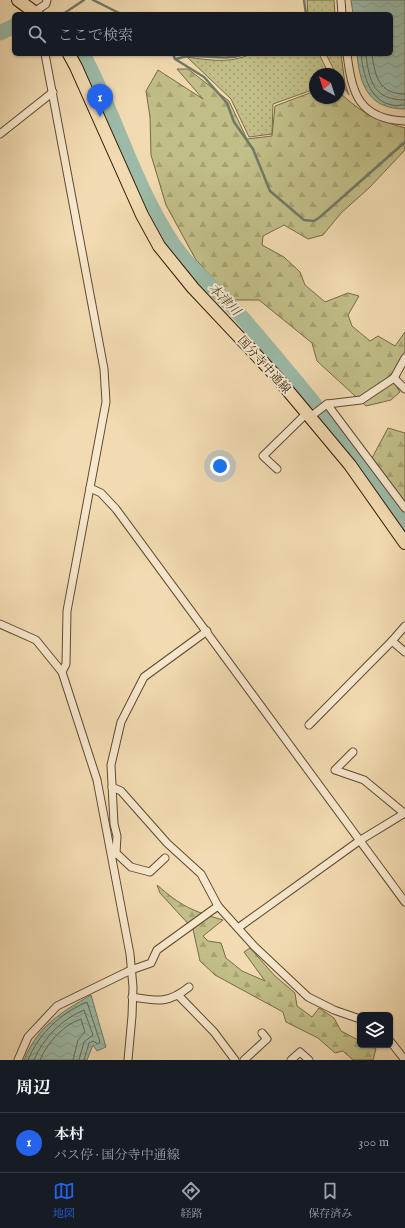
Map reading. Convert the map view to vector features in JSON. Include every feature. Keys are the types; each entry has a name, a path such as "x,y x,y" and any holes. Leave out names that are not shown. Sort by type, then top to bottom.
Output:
{"main road":[{"path":"18,0 34,12"},
{"name":"国分寺中通線","path":"70,56 142,215 159,246 193,288 311,415 350,465 405,542"}],"street":[{"path":"36,12 46,4 47,0"},
{"path":"341,0 342,12"},
{"path":"46,56 104,369 106,402 66,611 66,664 62,672"},
{"path":"347,56 352,85 359,102 383,118 405,121"},
{"path":"0,134 53,92"},
{"path":"277,469 263,456 311,415 326,405 361,400 394,378 405,358"},
{"path":"394,378 405,389"},
{"path":"326,405 405,508"},
{"path":"90,488 101,493 116,509 405,902"},
{"path":"0,624 36,640 62,672 98,780 114,855 131,970 132,997 128,1060"},
{"path":"309,725 392,642 405,626"},
{"path":"114,855 117,836 111,765 121,722 139,683 144,677 207,631"},
{"path":"392,642 405,652"},
{"path":"238,928 359,841 405,813 364,780 335,770 353,752"},
{"path":"112,787 121,791 167,843 201,874 218,906 259,952 308,997 334,1010 357,1018"},
{"path":"114,855 131,867 150,872 165,858"},
{"path":"18,1060 28,1037 57,1006 131,970 151,963 157,950 218,906"},
{"path":"132,997 162,1002 179,996 189,987"},
{"path":"179,996 214,1032 235,1060"},
{"path":"244,1060 267,1039 262,1033"},
{"path":"393,1045 405,1060"},
{"path":"291,1060 300,1052 309,1060"}],"green space":[{"path":"307,0 334,0 335,12 308,12"},
{"path":"246,56 320,56 326,68 309,68 309,91 273,104 272,134 249,137 231,99 187,57 212,60 235,59"},
{"path":"327,56 341,56 343,68 333,68"},
{"path":"177,69 188,69 229,101 247,139 272,136 275,106 309,93 309,104 345,104 345,97 369,115 405,128 405,150 369,188 341,213 323,235 308,239 284,225 263,236 262,245 284,257 300,272 305,285 325,302 348,293 359,296 348,315 352,326 370,341 378,336 395,346 405,332 405,351 391,377 400,392 391,400 366,406 317,361 312,343 259,300 233,300 196,260 166,205 151,155 150,117 146,91 158,70 203,99"},
{"path":"388,428 405,433 405,503 372,458"},
{"path":"157,885 187,907 223,920 203,936 208,941 221,943 226,958 242,971 265,981 244,952 250,948 275,976 295,993 297,1006 312,1017 319,1008 334,1018 341,1031 357,1039 357,1048 376,1049 373,1060 353,1060 343,1051 335,1053 318,1038 286,1022 283,1012 215,975 200,961 193,929 160,893"}],"water":[{"path":"351,0 405,0 405,109 383,105 375,100 369,94 364,85 358,66 357,56 393,56 393,12 353,12"},
{"path":"91,995 106,1047 97,1051 93,1045 87,1060 24,1060 36,1038 43,1029 69,1008"}],"waterway":[{"path":"66,12 84,0"},
{"path":"93,0 117,12"},
{"path":"304,0 306,12"},
{"name":"本津川","path":"0,33 12,27"},
{"name":"本津川","path":"84,56 106,102 136,175 160,222 174,245 197,273 232,306 283,366 346,443 405,523"},
{"path":"174,56 175,59 204,77 227,103 234,122 253,149 270,191 304,220 314,221 320,217 405,142"},
{"path":"176,59 193,56"},
{"path":"193,56 236,56"}],"place":[{"name":"本村","path":"100,117"}]}
